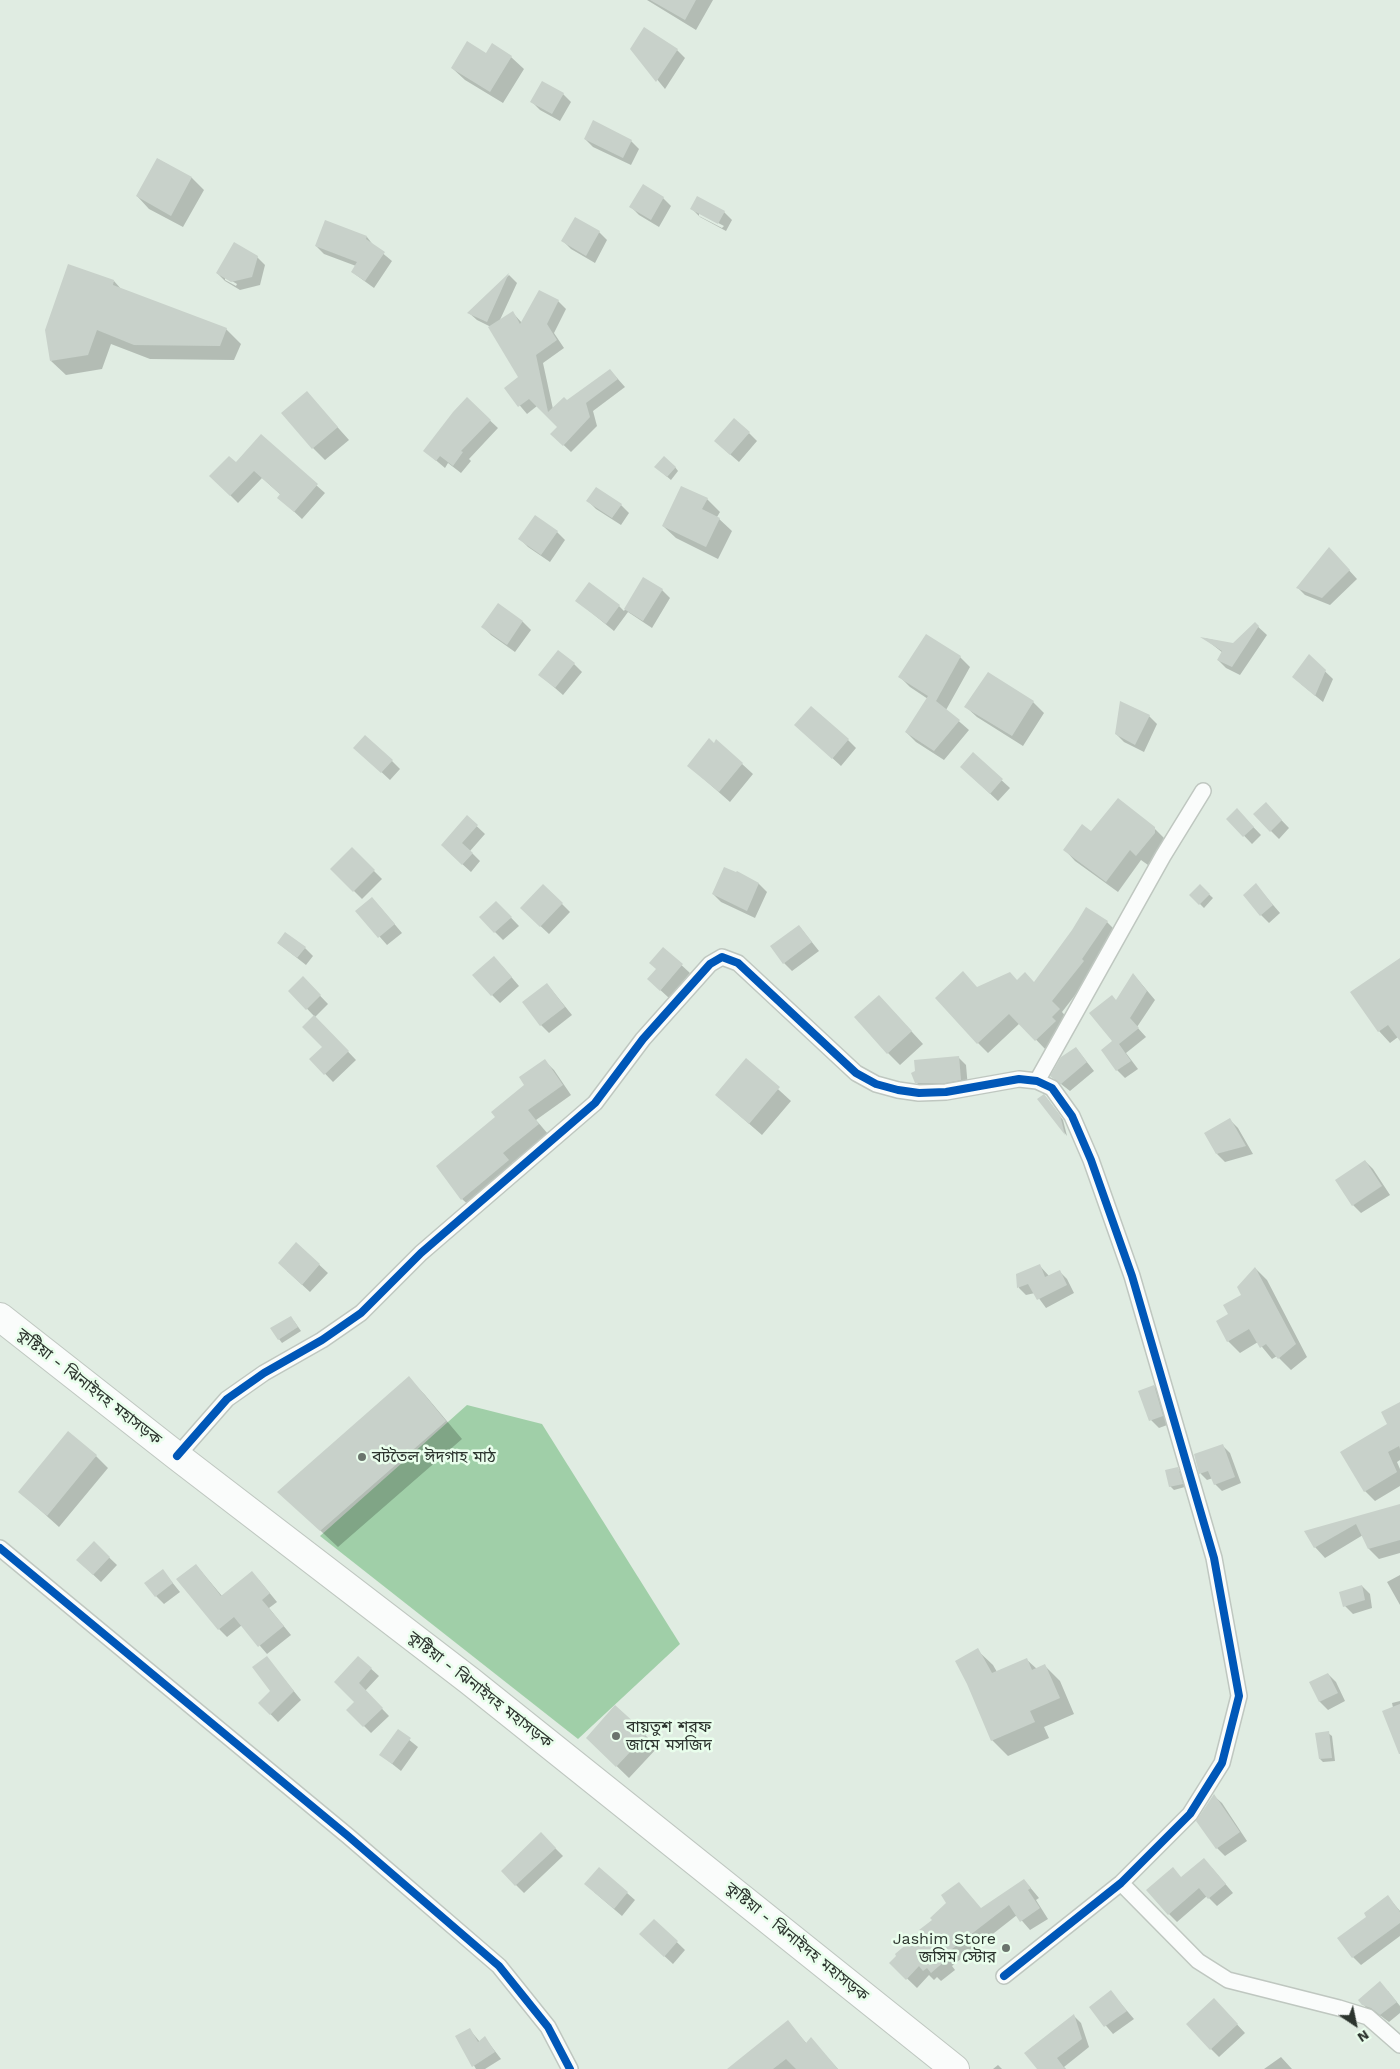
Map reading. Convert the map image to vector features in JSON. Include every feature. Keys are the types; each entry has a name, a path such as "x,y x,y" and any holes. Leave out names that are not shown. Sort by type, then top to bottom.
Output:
{"highway":[{"name":"কুষ্টিয়া - ঝিনাইদহ মহাসড়ক","path":"0,1317 177,1456 470,1681 955,2069"}],"street":[{"path":"1037,1081 1163,856 1203,791"},
{"path":"177,1456 227,1399 264,1373 322,1340 361,1313 421,1253 595,1103 643,1039 710,964 722,957 738,963 856,1073 876,1084 919,1093 946,1092 1019,1079 1037,1081 1052,1088 1072,1116 1091,1160 1132,1276 1214,1558 1239,1696 1222,1764 1190,1814 1121,1883 1004,1976"},
{"path":"0,1548 348,1836 499,1966 548,2027 570,2069"},
{"path":"1121,1883 1198,1961 1228,1980 1339,2008 1368,2018 1400,2045"}],"shaded area":[{"path":"467,1405 542,1424 680,1644 578,1739 320,1536"}],"building":[{"path":"650,0 696,0 685,20"},
{"path":"644,27 678,49 656,82 630,49"},
{"path":"467,41 486,53 492,43 512,56 490,92 451,68"},
{"path":"542,81 564,93 552,114 530,102"},
{"path":"593,120 632,140 623,158 584,139"},
{"path":"157,158 192,177 171,216 136,196"},
{"path":"643,184 664,197 651,220 629,207"},
{"path":"697,196 725,211 718,224 690,209"},
{"path":"575,217 600,231 586,256 561,241"},
{"path":"325,220 367,236 366,239 385,252 365,281 351,272 357,262 315,246"},
{"path":"234,242 258,256 252,277 231,282 216,273"},
{"path":"68,264 114,280 113,285 227,328 220,346 134,345 97,330 88,355 50,361 45,330"},
{"path":"509,273 487,322 467,313"},
{"path":"539,290 559,300 547,324 557,340 536,355 548,412 564,397 567,400 610,369 618,379 586,403 590,417 563,446 550,434 557,427 529,399 518,407 504,388 518,377 488,327 513,311 520,324"},
{"path":"307,391 338,427 312,449 281,413"},
{"path":"467,397 491,420 461,451 463,452 453,466 440,456 436,461 423,451"},
{"path":"734,418 750,432 730,455 714,441"},
{"path":"261,434 318,484 294,512 277,498 280,494 254,471 230,496 209,476 229,456 236,462"},
{"path":"664,456 676,467 667,477 654,467"},
{"path":"681,486 708,498 702,509 720,518 706,547 662,526"},
{"path":"596,487 622,504 612,518 586,501"},
{"path":"535,515 558,531 541,555 518,539"},
{"path":"1329,547 1350,570 1322,598 1296,588"},
{"path":"643,577 663,589 643,621 624,609"},
{"path":"589,582 620,605 606,624 575,601"},
{"path":"498,603 523,621 507,645 481,627"},
{"path":"1255,622 1259,626 1232,667 1217,660 1222,651 1200,637 1233,643"},
{"path":"926,634 961,656 936,701 960,720 934,751 905,732 928,696 898,677"},
{"path":"558,650 575,663 555,688 538,675"},
{"path":"1309,654 1326,670 1315,696 1292,677"},
{"path":"988,672 1034,701 1012,736 964,707"},
{"path":"1120,701 1150,715 1135,745 1115,734"},
{"path":"811,706 849,739 832,759 794,725"},
{"path":"365,735 393,760 381,773 353,748"},
{"path":"709,738 714,743 716,739 743,763 719,792 687,766"},
{"path":"973,752 1003,779 990,794 960,767"},
{"path":"1118,798 1155,827 1155,833 1136,856 1130,850 1106,882 1063,850 1082,824 1091,831"},
{"path":"1266,802 1282,820 1270,832 1253,814"},
{"path":"1237,808 1254,827 1243,837 1226,819"},
{"path":"467,815 478,825 462,843 473,853 462,865 441,845"},
{"path":"352,847 375,870 353,892 330,869"},
{"path":"724,867 737,871 759,883 747,911 712,894"},
{"path":"1256,883 1273,905 1260,916 1243,895"},
{"path":"543,884 563,903 540,927 520,908"},
{"path":"1200,884 1210,894 1199,905 1189,895"},
{"path":"372,897 395,924 378,938 355,911"},
{"path":"496,901 512,917 494,933 479,917"},
{"path":"1086,907 1108,921 1082,959 1084,961 1052,1001 1060,1009 1052,1017 1056,1021 1035,1041 1009,1014 977,1044 935,998 963,971 977,987 1010,972 1017,980 1025,972 1034,982 1072,930"},
{"path":"799,925 812,942 783,964 770,946"},
{"path":"285,932 306,947 297,958 277,943"},
{"path":"663,947 683,964 660,991 647,979 656,969 649,963"},
{"path":"494,956 512,977 491,996 472,975"},
{"path":"1400,958 1400,1041 1388,1025 1378,1032 1350,992"},
{"path":"1133,973 1147,991 1130,1018 1139,1028 1119,1044 1131,1061 1116,1071 1101,1050 1112,1041 1089,1013 1112,995 1116,1000"},
{"path":"303,976 321,995 306,1010 288,991"},
{"path":"547,983 565,1007 540,1026 522,1002"},
{"path":"879,995 912,1031 887,1054 854,1017"},
{"path":"314,1015 349,1051 324,1075 309,1059 322,1047 302,1027"},
{"path":"1076,1047 1087,1062 1061,1084 1050,1076 1061,1057"},
{"path":"959,1056 961,1080 945,1083 915,1083 911,1073 915,1071 914,1060"},
{"path":"746,1058 780,1087 749,1124 715,1095"},
{"path":"545,1059 563,1085 528,1110 539,1124 503,1153 509,1160 461,1200 436,1166 495,1117 491,1112 524,1085 519,1077"},
{"path":"1044,1094 1060,1115 1065,1135 1037,1099"},
{"path":"1230,1118 1246,1146 1216,1154 1204,1133"},
{"path":"1365,1160 1382,1186 1352,1206 1335,1180"},
{"path":"296,1242 320,1264 302,1285 278,1263"},
{"path":"1040,1264 1045,1277 1060,1270 1067,1285 1037,1300 1028,1284 1017,1288 1016,1274"},
{"path":"1255,1267 1296,1344 1278,1359 1266,1344 1260,1348 1249,1329 1227,1342 1216,1321 1228,1314 1223,1305 1241,1295 1237,1287"},
{"path":"291,1316 298,1327 278,1340 270,1328"},
{"name":"বটতৈল ঈদগাহ মাঠ","path":"409,1376 446,1421 320,1531 277,1492"},
{"path":"1154,1385 1163,1416 1149,1421 1138,1391"},
{"path":"1400,1402 1400,1449 1399,1446 1388,1452 1397,1472 1364,1492 1340,1452 1387,1424 1381,1412"},
{"path":"68,1431 97,1455 47,1516 18,1492"},
{"path":"1223,1444 1235,1477 1214,1485 1208,1471 1199,1474 1194,1454"},
{"path":"1178,1467 1183,1484 1169,1487 1165,1470"},
{"path":"1400,1504 1400,1540 1368,1549 1356,1524 1314,1548 1304,1531"},
{"path":"94,1541 110,1557 93,1575 76,1560"},
{"path":"196,1564 221,1596 252,1571 270,1593 262,1600 284,1626 258,1647 234,1617 218,1630 176,1579"},
{"path":"163,1569 173,1583 155,1597 144,1583"},
{"path":"1362,1585 1365,1600 1343,1607 1339,1592"},
{"path":"978,1648 992,1673 1027,1658 1032,1670 1045,1664 1060,1698 1030,1711 1035,1722 991,1741 967,1684 955,1661"},
{"path":"267,1656 294,1691 270,1715 258,1703 270,1691 252,1667"},
{"path":"358,1656 372,1668 359,1683 383,1708 363,1727 346,1710 354,1702 334,1682"},
{"path":"1328,1673 1338,1693 1319,1702 1309,1682"},
{"path":"1400,1704 1400,1754 1399,1754 1382,1711"},
{"name":"বায়তুশ শরফ জামে মসজিদ","path":"615,1705 647,1734 616,1767 586,1738"},
{"path":"398,1729 411,1738 392,1764 379,1755"},
{"path":"1329,1731 1332,1758 1319,1759 1315,1733"},
{"path":"1214,1794 1240,1832 1216,1849 1196,1821"},
{"path":"541,1832 556,1848 515,1886 501,1871"},
{"path":"1204,1858 1226,1884 1208,1899 1199,1888 1168,1915 1146,1890 1173,1867 1181,1877"},
{"path":"599,1867 628,1892 614,1909 584,1884"},
{"path":"1024,1879 1031,1888 1028,1890 1040,1908 1020,1922 1009,1905 943,1956 946,1960 931,1973 927,1968 923,1971 919,1966 906,1980 889,1963 896,1956 895,1954 922,1931 919,1930 932,1920 930,1918 946,1903 941,1895 959,1882 981,1908"},
{"path":"1388,1895 1400,1912 1400,1923 1352,1958 1337,1938 1366,1917 1364,1913"},
{"path":"654,1919 678,1941 664,1957 639,1934"},
{"path":"1380,1981 1397,2002 1380,2015 1371,2008 1362,2005 1358,2000"},
{"path":"1111,1990 1127,2011 1104,2027 1089,2007"},
{"path":"1214,1998 1238,2024 1210,2050 1186,2024"},
{"path":"1074,2014 1082,2039 1057,2058 1065,2069 1037,2069 1024,2053"},
{"path":"788,2020 806,2043 811,2037 838,2069 796,2069 786,2059 773,2069 727,2069"},
{"path":"470,2028 478,2042 485,2036 495,2052 472,2067 455,2036"}],"cycle path":[{"path":"177,1456 227,1399 264,1373 322,1340 361,1313 421,1253 595,1103 643,1039 710,964 722,957 738,963 856,1073 876,1084 919,1093 946,1092 1019,1079 1037,1081 1052,1088 1072,1116 1091,1160 1132,1276 1214,1558 1239,1696 1222,1763 1190,1814 1121,1883 1004,1976"},
{"path":"0,1548 348,1836 499,1966 548,2027 570,2069"}],"place":[{"name":"বটতৈল ঈদগাহ মাঠ","path":"362,1457"},
{"name":"বায়তুশ শরফ জামে মসজিদ","path":"616,1736"},
{"name":"Jashim Store জসিম স্টোর","path":"1006,1948"}]}
